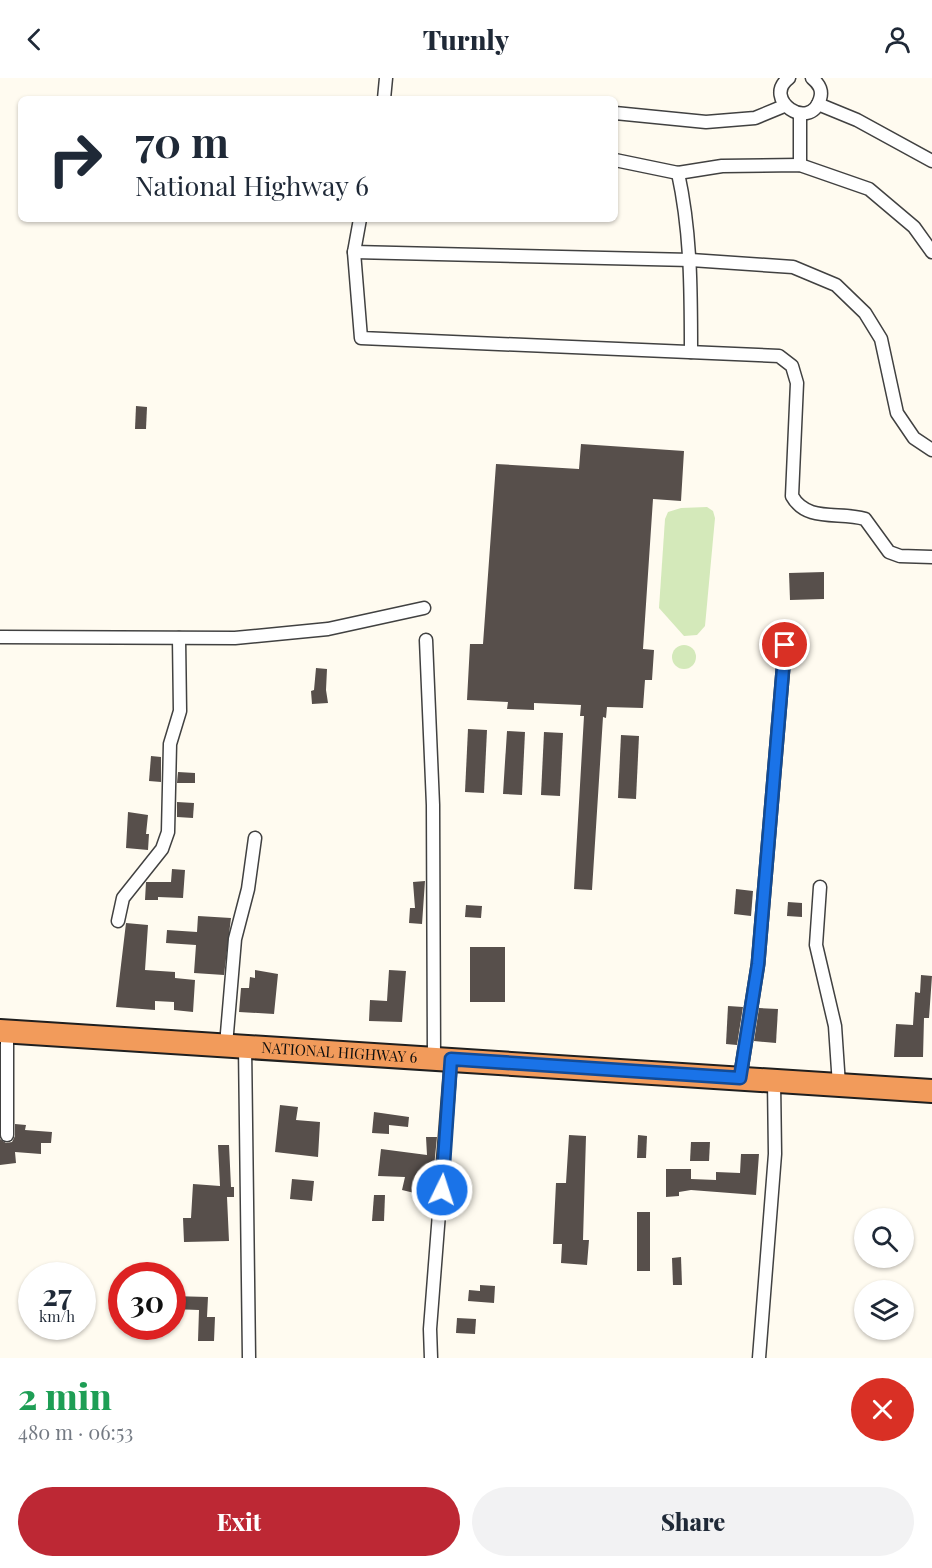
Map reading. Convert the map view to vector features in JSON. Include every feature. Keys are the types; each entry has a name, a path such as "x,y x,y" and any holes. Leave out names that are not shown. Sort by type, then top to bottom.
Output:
{"highway":[{"name":"NATIONAL HIGHWAY 6","path":"4,1031 932,1091"}],"street":[{"path":"384,96 386,78"},
{"path":"789,78 784,82 780,94 784,106 791,112 800,114 811,111 818,104 821,94 819,80"},
{"path":"818,104 856,120 932,161"},
{"path":"618,113 706,122 755,118 784,106"},
{"path":"800,114 800,165"},
{"path":"618,161 678,173 722,166 800,165 869,189 914,227 932,252"},
{"path":"678,173 685,204 691,260 691,352"},
{"path":"359,222 354,252 361,338 779,356 792,366 797,383 792,496 798,507 807,513 865,519 889,552 900,556 932,557"},
{"path":"354,252 691,260 793,267 836,285 865,313 881,339 897,413 914,438 932,450"},
{"path":"0,637 235,638 328,629 424,608"},
{"path":"118,921 123,898 162,849 168,832 170,744 180,711 179,638"},
{"path":"426,640 443,1059 430,1358"},
{"path":"740,1078 758,964 785,645"},
{"path":"249,1358 235,1045 235,939 248,889 255,838"},
{"path":"820,887 816,945 835,1026 839,1085"},
{"path":"4,1031 7,1135"},
{"path":"759,1358 775,1154 774,1081"}],"green space":[{"path":"707,507 713,511 715,518 705,626 697,635 684,636 659,608 665,519 668,512 681,508"},
{"path":"684,645 692,649 696,657 692,665 684,669 676,665 672,657 676,649"}],"building":[{"path":"136,406 147,407 146,429 135,429"},
{"path":"581,444 684,451 681,501 653,499 643,649 654,650 652,680 645,680 643,708 607,707 606,718 603,717 592,890 574,889 584,716 580,716 581,705 534,703 534,710 507,709 508,702 467,700 470,644 483,644 496,464 579,469"},
{"path":"824,572 824,599 790,600 789,573"},
{"path":"316,668 327,669 328,703 312,704 311,691 314,690"},
{"path":"468,729 487,730 484,793 465,792"},
{"path":"507,731 525,732 522,795 503,794"},
{"path":"544,732 563,733 560,796 541,795"},
{"path":"621,735 639,736 636,799 618,798"},
{"path":"151,756 161,757 161,782 149,781"},
{"path":"178,772 195,773 195,783 177,783"},
{"path":"177,802 194,803 193,818 177,817"},
{"path":"128,812 148,815 146,834 149,834 148,850 126,848"},
{"path":"172,869 185,870 183,898 158,897 158,900 145,900 146,882 171,882"},
{"path":"425,881 422,924 409,923 410,908 415,908 413,882"},
{"path":"736,889 753,891 751,916 734,914"},
{"path":"788,902 802,903 802,917 787,916"},
{"path":"466,905 482,906 481,918 465,917"},
{"path":"198,916 231,918 224,975 194,973 196,945 166,943 167,930 197,932"},
{"path":"126,923 148,925 145,970 175,972 175,978 195,980 193,1012 174,1010 174,1002 155,1001 155,1010 116,1007"},
{"path":"470,947 505,947 505,1002 470,1002"},
{"path":"255,970 278,974 274,1014 239,1012 241,988 249,988 250,977 255,978"},
{"path":"389,970 406,971 402,1022 369,1021 370,1000 387,1001"},
{"path":"921,975 932,976 929,1018 924,1018 923,1057 894,1057 896,1024 913,1025 915,992 920,993"},
{"path":"728,1006 743,1007 737,1045 726,1044"},
{"path":"759,1008 778,1009 776,1043 754,1041"},
{"path":"280,1105 298,1107 296,1120 320,1122 318,1157 275,1152"},
{"path":"374,1112 409,1117 408,1127 389,1125 389,1134 372,1133"},
{"path":"15,1124 26,1125 25,1130 52,1132 51,1143 41,1143 41,1154 15,1152 16,1163 0,1165 0,1139 6,1143 12,1142 15,1136"},
{"path":"569,1135 586,1136 583,1240 589,1240 587,1265 561,1263 562,1244 553,1244 556,1183 566,1183"},
{"path":"638,1135 647,1136 646,1158 637,1158"},
{"path":"426,1137 437,1137 431,1197 402,1190 405,1177 378,1176 381,1149 427,1155"},
{"path":"691,1142 710,1142 709,1161 690,1161"},
{"path":"218,1145 229,1145 231,1187 234,1187 234,1197 227,1197 229,1241 184,1242 183,1218 191,1218 193,1184 220,1186"},
{"path":"741,1154 759,1154 756,1195 691,1190 679,1192 679,1196 666,1197 666,1169 691,1169 691,1179 716,1180 716,1172 740,1173"},
{"path":"292,1179 314,1181 312,1201 290,1199"},
{"path":"374,1195 385,1195 384,1221 372,1221"},
{"path":"637,1212 650,1212 650,1271 637,1271"},
{"path":"681,1257 682,1285 673,1285 672,1258"},
{"path":"480,1285 495,1286 494,1303 468,1301 469,1290 480,1291"},
{"path":"186,1296 208,1297 207,1317 215,1317 214,1341 198,1341 199,1310 186,1310"},
{"path":"457,1318 476,1319 475,1334 456,1333"}],"route":[{"path":"442,1190 451,1059 740,1078 758,964 785,645"}]}
